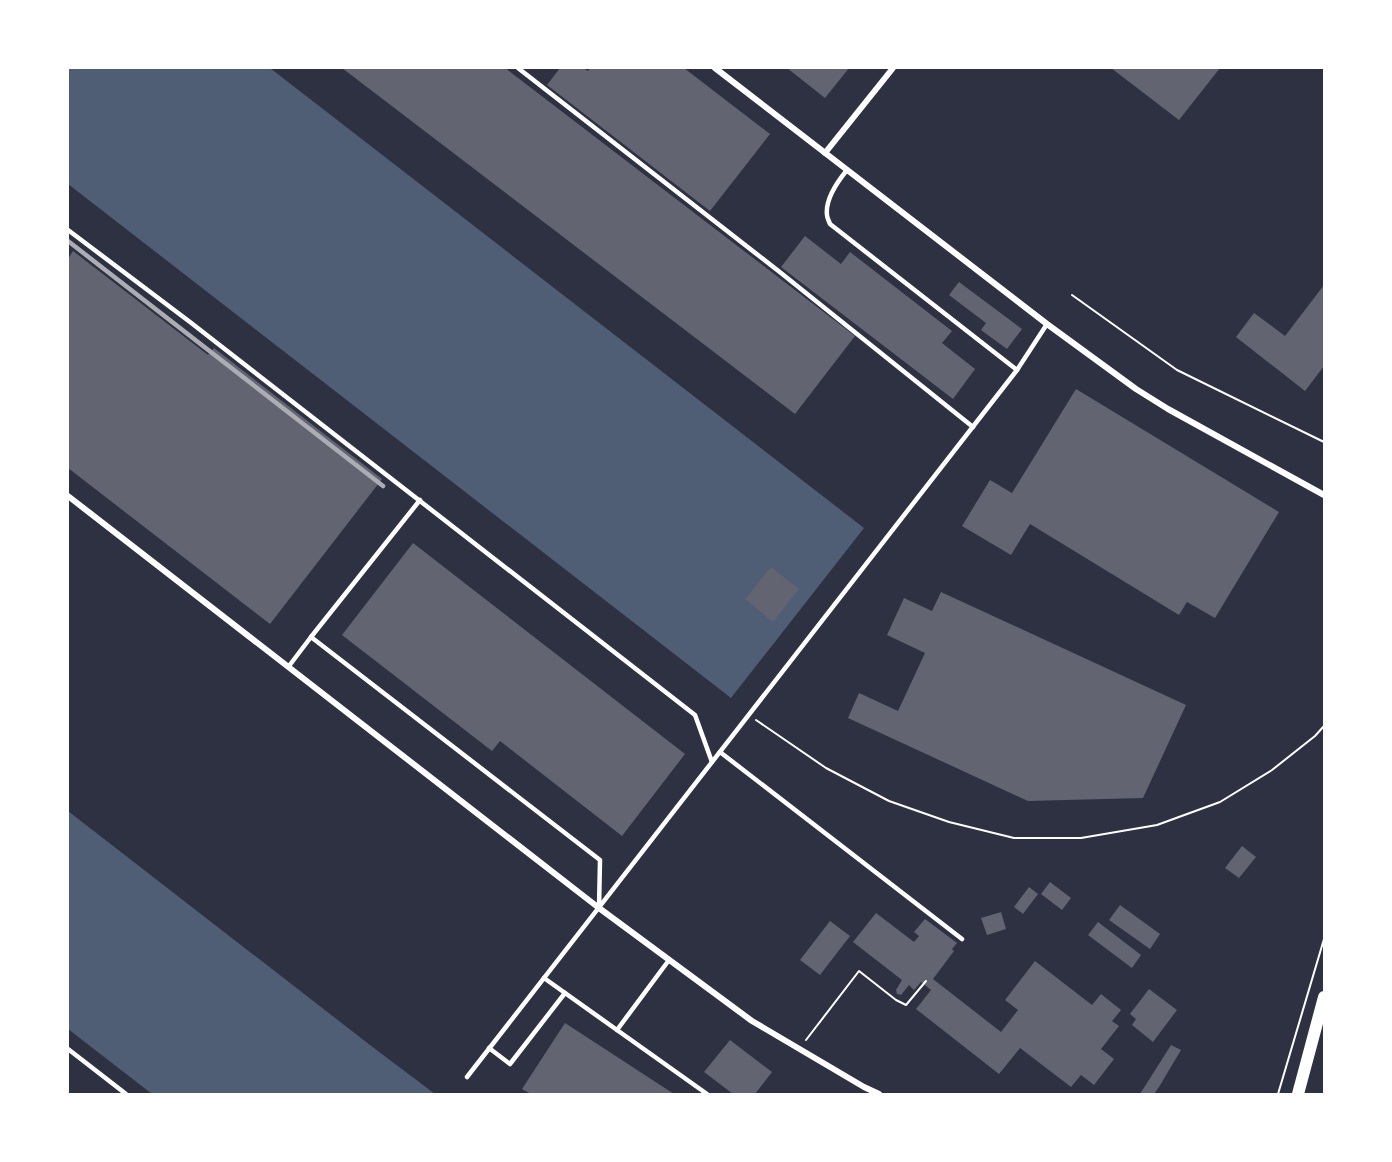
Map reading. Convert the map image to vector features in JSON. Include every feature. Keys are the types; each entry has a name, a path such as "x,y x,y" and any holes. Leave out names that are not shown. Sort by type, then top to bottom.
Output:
{"main road":[{"path":"1298,1095 1324,997"}],"street":[{"path":"715,68 1047,324 1136,389 1324,495"},
{"path":"825,153 893,68"},
{"path":"68,496 669,960 752,1021 879,1095"}],"lane":[{"path":"518,68 781,273 973,427"},
{"path":"848,170 835,185 829,202 826,214 830,224 1017,370"},
{"path":"68,230 190,322 695,715 712,762"},
{"path":"467,1077 1017,370 1047,324"},
{"path":"288,666 420,500"},
{"path":"311,637 600,860 599,908"},
{"path":"720,752 962,939"},
{"path":"617,1030 669,960"},
{"path":"544,978 707,1095"},
{"path":"489,1048 510,1064 565,993"},
{"path":"68,1049 126,1095"}],"path":[{"path":"1072,295 1177,370 1324,442"},
{"path":"749,715 826,768 889,801 949,822 1014,838 1081,838 1156,825 1220,802 1272,770 1315,736 1324,726"},
{"path":"1278,1095 1324,939"},
{"path":"799,1049 859,971 896,1000 906,1005 926,981"}],"water":[{"path":"68,68 270,68 864,528 731,698 68,184"},
{"path":"68,811 435,1094 152,1094 68,1029"}],"building":[{"path":"342,68 505,68 855,336 795,414"},
{"path":"560,68 583,68 588,71 590,68 684,68 770,134 710,211 547,85"},
{"path":"787,68 849,68 825,98"},
{"path":"1111,68 1220,68 1179,120"},
{"path":"805,236 841,264 850,252 952,331 942,343 975,369 953,399 781,267"},
{"path":"73,251 208,355 214,348 382,479 270,624 68,468 68,259"},
{"path":"959,282 1022,329 1007,349 981,330 986,323 949,295"},
{"path":"1324,285 1324,366 1305,391 1236,337 1254,313 1285,336"},
{"path":"1076,389 1279,512 1215,618 1187,602 1179,615 1030,524 1011,555 962,526 990,480 1012,493"},
{"path":"413,543 685,754 622,836 500,741 492,751 342,635"},
{"path":"771,567 799,589 773,622 745,599"},
{"path":"941,592 1186,705 1143,798 1028,801 848,718 859,693 898,711 925,653 887,635 904,598 932,611"},
{"path":"1242,846 1256,857 1239,878 1225,868"},
{"path":"1050,882 1071,898 1062,910 1041,894"},
{"path":"1029,887 1038,894 1023,914 1014,907"},
{"path":"1120,905 1160,934 1150,949 1109,920"},
{"path":"1001,912 1006,929 987,935 981,918"},
{"path":"876,913 914,942 919,936 914,932 925,919 957,943 952,949 954,951 933,979 1001,1032 1018,1010 1005,1000 1035,961 1092,1005 1101,994 1121,1010 1112,1021 1119,1026 1101,1049 1114,1059 1094,1085 1081,1075 1071,1087 1020,1048 999,1074 916,1009 931,990 921,982 914,990 909,985 901,995 897,994 896,990 902,980 853,942"},
{"path":"830,921 850,936 820,975 800,960"},
{"path":"1098,922 1141,955 1132,968 1088,935"},
{"path":"1149,989 1177,1010 1153,1042 1132,1025 1136,1019 1130,1014"},
{"path":"565,1023 674,1094 531,1094 522,1089"},
{"path":"730,1040 772,1072 755,1094 733,1094 704,1072"},
{"path":"1171,1045 1181,1050 1159,1087 1154,1094 1140,1094"}],"railway":[{"path":"68,241 383,486"}]}
